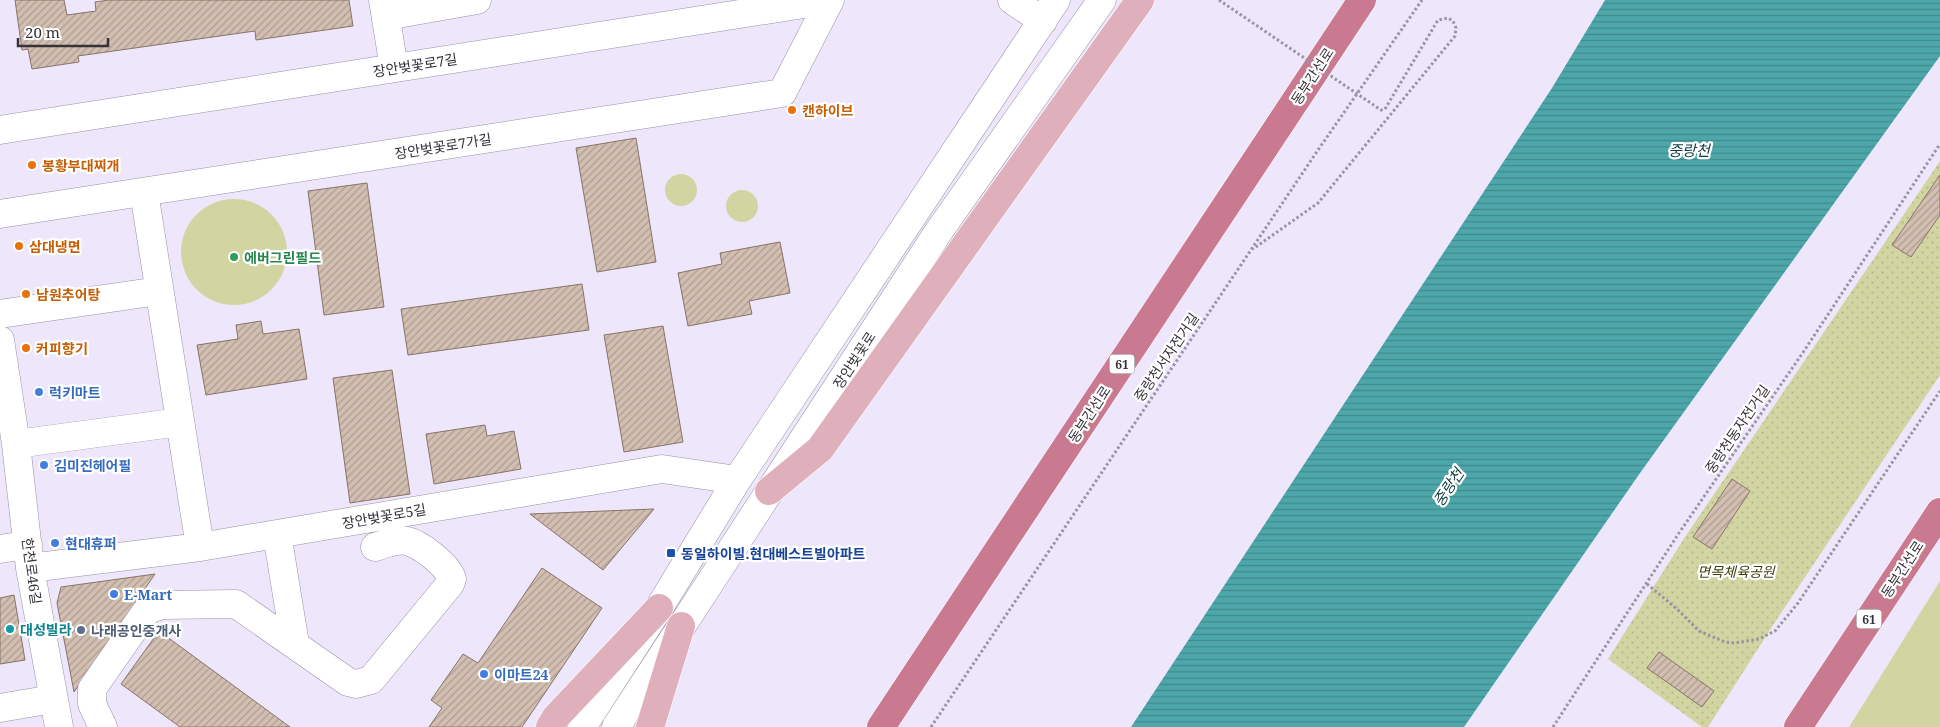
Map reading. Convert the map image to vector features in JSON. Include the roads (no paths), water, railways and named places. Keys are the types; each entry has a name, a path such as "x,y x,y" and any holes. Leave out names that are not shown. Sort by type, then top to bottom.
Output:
{"highway":[{"name":"동부간선로","path":"881,727 1362,0"},
{"name":"동부간선로","path":"1798,727 1940,512"}],"main road":[{"path":"769,491 820,449 1140,0"},
{"path":"550,727 556,717 659,608"},
{"path":"650,727 682,626"}],"street":[{"path":"394,68 384,8 477,0"},
{"name":"장안벚꽃로7길","path":"0,130 829,0"},
{"name":"장안벚꽃로7가길","path":"0,214 782,93 829,0"},
{"path":"582,727 659,608 737,480 1049,10 1012,0"},
{"name":"장안벚꽃로","path":"616,727 939,231 1102,0"},
{"path":"144,192 200,547"},
{"path":"0,314 159,291"},
{"name":"한천로46길","path":"1,356 10,436 59,727"},
{"path":"10,436 180,422"},
{"name":"장안벚꽃로5길","path":"0,549 29,556 200,547 662,470 737,480"},
{"path":"277,534 295,644"},
{"path":"103,727 92,704 92,689 150,609 162,605 236,604 348,682 356,684 366,682 375,677 450,584 452,579 448,570 424,550 407,541 397,541 375,547"},
{"path":"0,708 54,699"}],"water":[{"name":"중랑천","path":"1605,0 1940,0 1940,56 1640,473 1464,727 1131,727 1552,88"}],"place":[{"name":"캔하이브","path":"792,110"},
{"name":"봉황부대찌개","path":"32,165"},
{"name":"삼대냉면","path":"19,246"},
{"name":"에버그린필드","path":"234,257"},
{"name":"남원추어탕","path":"26,294"},
{"name":"커피향기","path":"26,348"},
{"name":"럭키마트","path":"39,392"},
{"name":"김미진헤어필","path":"44,465"},
{"name":"현대휴퍼","path":"55,543"},
{"name":"동일하이빌.현대베스트빌아파트","path":"671,553"},
{"name":"E-Mart","path":"114,594"},
{"name":"대성빌라","path":"10,629"},
{"name":"나래공인중개사","path":"81,630"},
{"name":"이마트24","path":"484,674"}],"park label":[{"name":"면목체육공원","path":"1736,571"}]}
